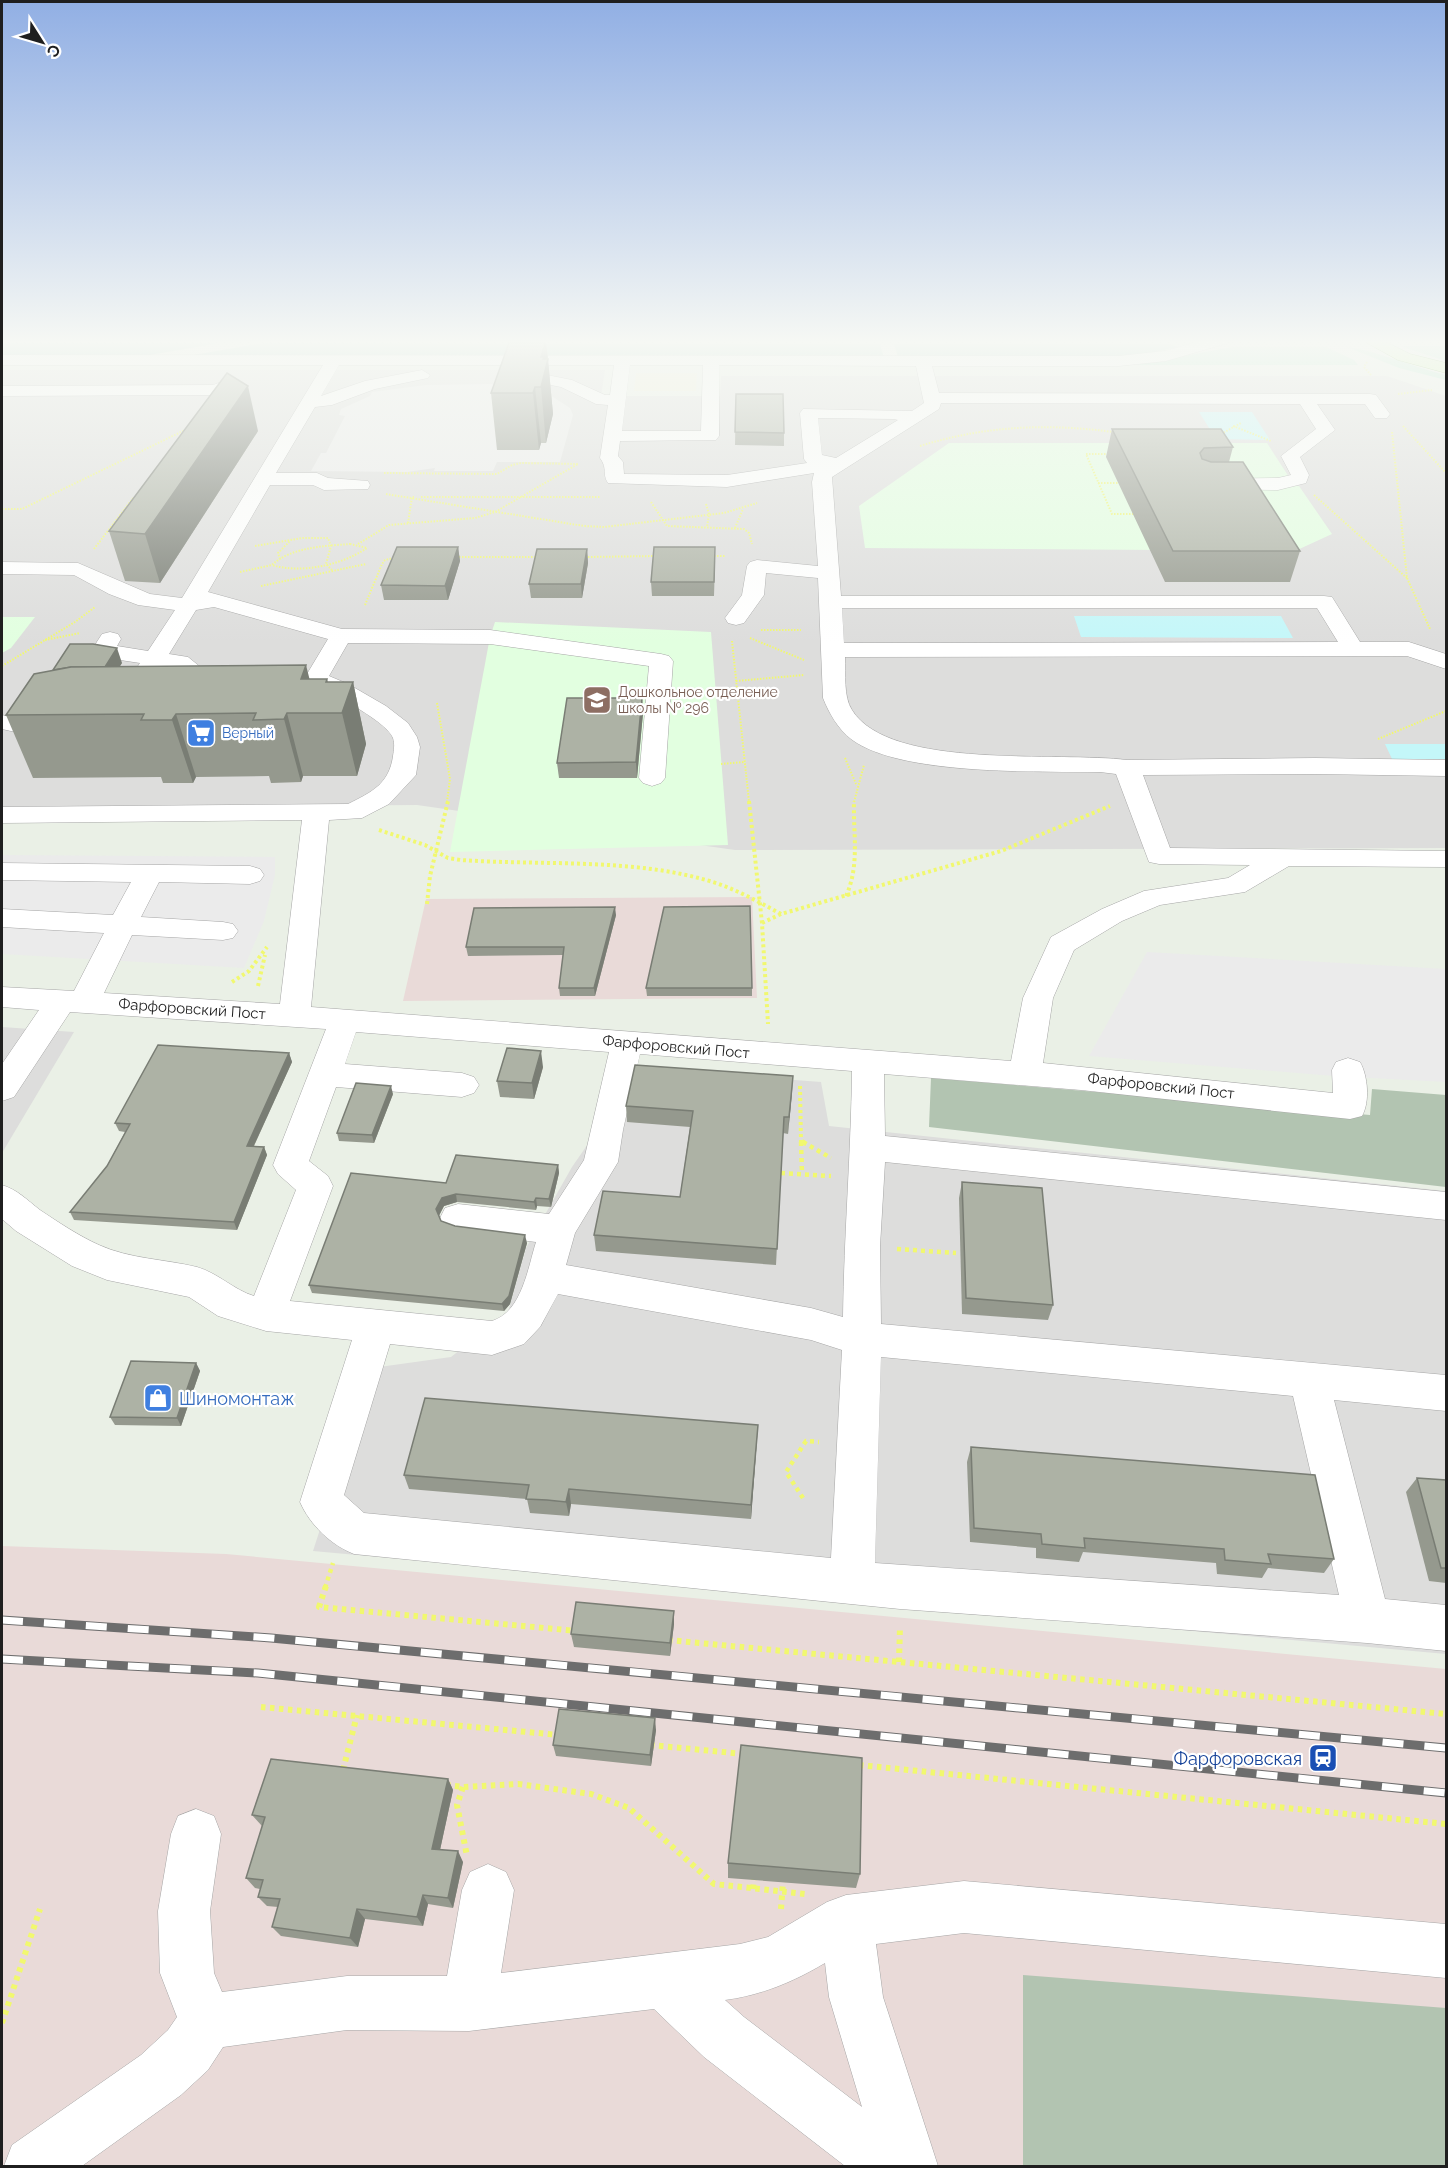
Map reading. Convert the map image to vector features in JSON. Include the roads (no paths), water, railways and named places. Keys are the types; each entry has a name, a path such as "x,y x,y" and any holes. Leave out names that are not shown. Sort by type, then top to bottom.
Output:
{"street":[{"path":"134,691 155,658 201,600 286,441"},
{"path":"611,441 609,458 614,462 615,479 727,481 822,466 868,441"},
{"path":"816,441 822,466 821,482 831,602 835,698 841,713 860,734 875,742 910,753 968,761 1100,765 1127,768 1315,766 1446,768"},
{"path":"1204,483 1278,484 1299,479 1300,475 1290,456 1311,441"},
{"path":"264,479 317,479 324,484 361,485"},
{"path":"740,628 753,595 757,566 828,573"},
{"path":"2,568 78,569 117,589 146,600 201,600 341,636 490,637 661,661 652,778"},
{"path":"831,602 1324,602 1354,650"},
{"path":"2,815 316,814 353,812 380,798 403,775 407,747 405,737 392,721 334,686 304,679 341,636"},
{"path":"110,639 102,651 180,662 198,677 245,678"},
{"path":"833,651 1409,650 1444,661"},
{"path":"8,730 72,726"},
{"path":"1127,768 1160,856 1446,859"},
{"path":"294,1016 316,814"},
{"path":"1025,1074 1038,998 1061,944 1112,915 1154,897 1235,886 1284,857"},
{"path":"2,871 250,875"},
{"path":"2,1089 73,1001 123,925 149,873"},
{"path":"2,918 223,931"},
{"name":"Фарфоровский Пост","path":"2,997 294,1016 1025,1074 1350,1107 1348,1070"},
{"path":"266,1315 315,1186 290,1166 345,1020"},
{"path":"2,1199 39,1227 85,1255 120,1269 198,1283 232,1305 266,1315 492,1338 510,1332 526,1316 538,1296 558,1230 601,1162 606,1130 627,1043"},
{"path":"852,1581 862,1339 862,1246 868,1062"},
{"path":"324,1074 462,1085"},
{"path":"866,1163 1446,1206"},
{"path":"458,1218 558,1230"},
{"path":"543,1276 811,1324 862,1339 1446,1393"},
{"path":"376,1326 321,1502 354,1533 852,1581 1368,1620 1446,1629"},
{"path":"1309,1379 1368,1620"},
{"path":"196,1834 184,1911 185,1932 188,1973 207,2022"},
{"path":"469,2004 488,1890"},
{"path":"33,2166 161,2074 188,2050 207,2022 347,2003 469,2004 740,1971 778,1961 846,1921 964,1907 1446,1951"},
{"path":"846,1921 856,1997 909,2166"},
{"path":"664,1981 724,2037 890,2166"}],"railway":[{"path":"2,1620 271,1638 1446,1748"},
{"path":"2,1659 258,1673 1446,1793"}],"place":[{"name":"Дошкольное отделение школы № 296","path":"597,700"},
{"name":"Верный","path":"201,733"},
{"name":"Шиномонтаж","path":"158,1398"},
{"name":"Фарфоровская","path":"1323,1758"}]}
